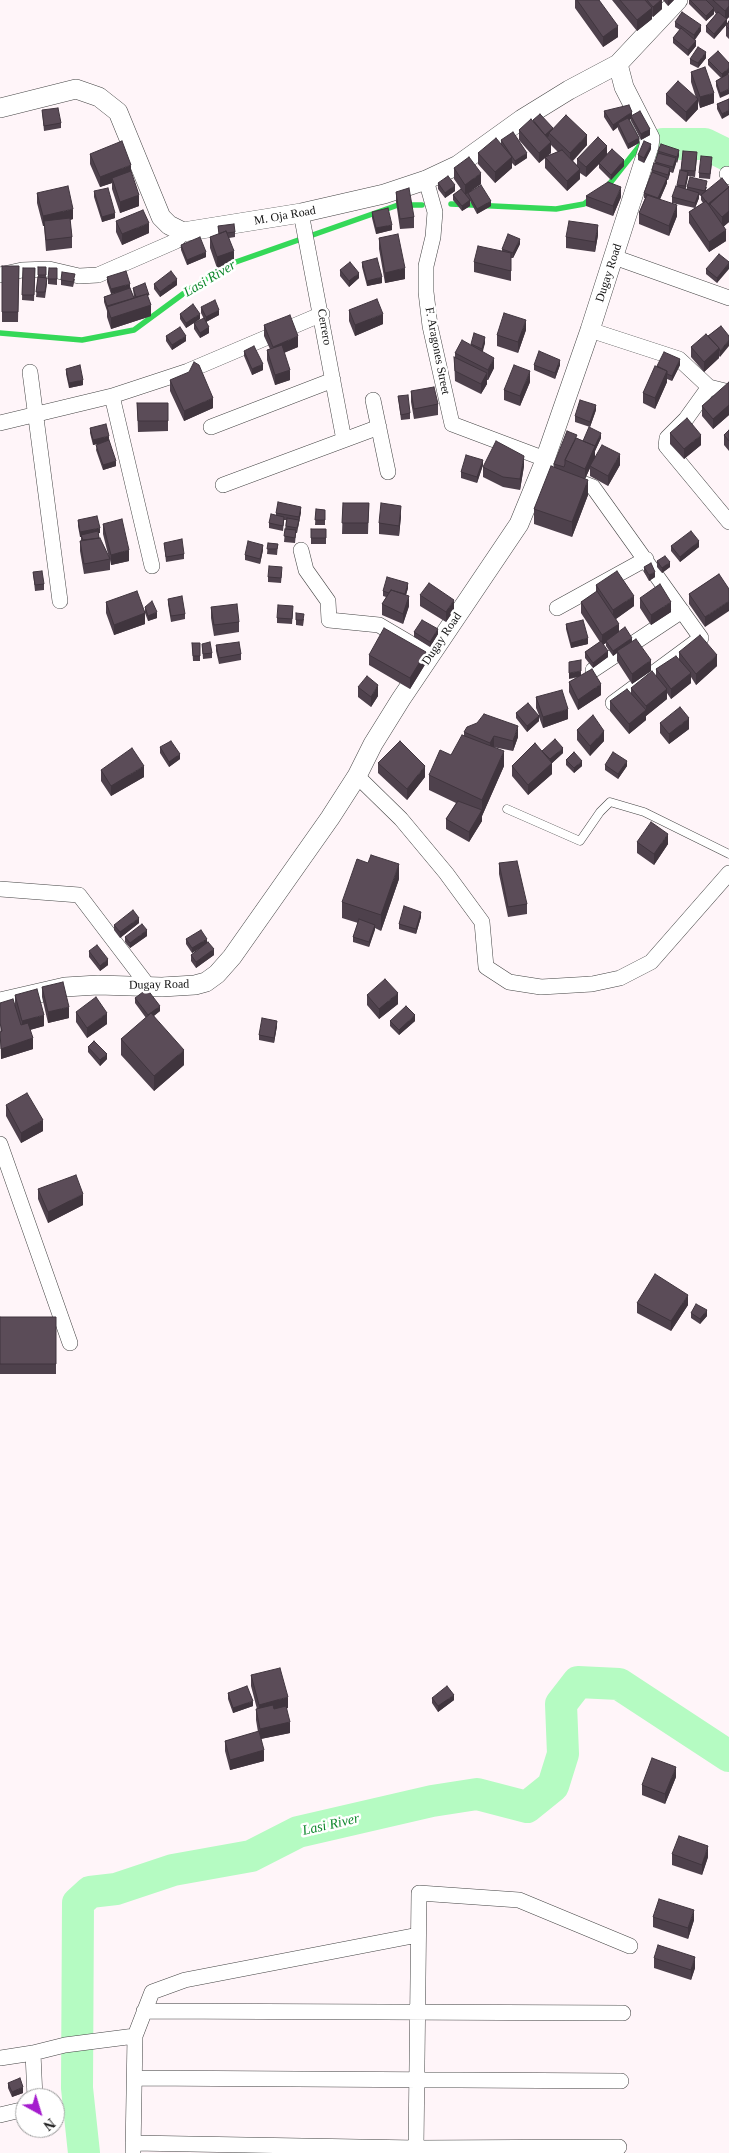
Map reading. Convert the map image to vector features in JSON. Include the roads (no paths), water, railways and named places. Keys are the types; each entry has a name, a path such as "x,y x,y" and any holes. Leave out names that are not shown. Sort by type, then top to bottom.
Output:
{"street":[{"name":"M. Oja Road","path":"183,232 302,213 384,194 426,180 458,165 530,114 618,64 678,0"},
{"name":"Dugay Road","path":"0,1002 65,987 195,985 206,982 217,974 232,958 357,776 373,744 520,524 544,463 614,257 649,142 624,87 618,64"},
{"path":"0,108 76,89 99,97 118,112 161,217 169,225 183,232 176,241 98,275 79,276 49,269 22,270 0,275"},
{"name":"F. Aragones Street","path":"426,180 435,212 433,237 426,266 426,292 430,326 452,424 544,463"},
{"name":"Cerrero","path":"302,213 344,440"},
{"path":"614,257 729,298"},
{"path":"0,423 112,396 188,371 322,314"},
{"path":"590,330 679,358 709,387 729,392"},
{"path":"30,372 60,601"},
{"path":"211,427 333,380"},
{"path":"709,387 686,419 667,438 666,446 729,522"},
{"path":"112,396 152,566"},
{"path":"373,400 388,472"},
{"path":"223,485 378,427"},
{"path":"544,463 593,487 646,559 700,638 611,704"},
{"path":"301,550 306,570 328,602 329,620 379,624 431,656"},
{"path":"557,608 646,559"},
{"path":"593,670 682,611"},
{"path":"357,776 401,819 446,873 482,922 486,967 509,982 541,986 592,984 620,978 651,962 729,873"},
{"path":"0,889 79,895 149,986"},
{"path":"0,1144 70,1343"},
{"path":"416,2148 419,1892 519,1900 630,1946"},
{"path":"418,1935 185,1980 152,1992 135,2036 133,2148 520,2150 619,2146"},
{"path":"144,2011 418,2014 623,2013"},
{"path":"0,2058 33,2053 65,2044 88,2043 135,2036"},
{"path":"33,2053 35,2088"},
{"path":"135,2078 621,2081"},
{"path":"0,2115 15,2111"}],"lane":[{"path":"507,809 580,841 600,812 610,802 644,812 729,854"}],"waterway":[{"name":"Lasi River","path":"607,187 641,144"},
{"name":"Lasi River","path":"663,144 705,144 729,156"},
{"name":"Lasi River","path":"451,204 556,209 584,204 592,198"},
{"name":"Lasi River","path":"0,333 82,340 134,330 191,288 233,263 398,205 422,205"},
{"name":"Lasi River","path":"84,2153 77,2088 78,1903 90,1892 116,1889 173,1870 251,1856 298,1832 432,1801 477,1794 527,1807 553,1786 563,1754 561,1704 578,1682 619,1684 729,1756"}]}
